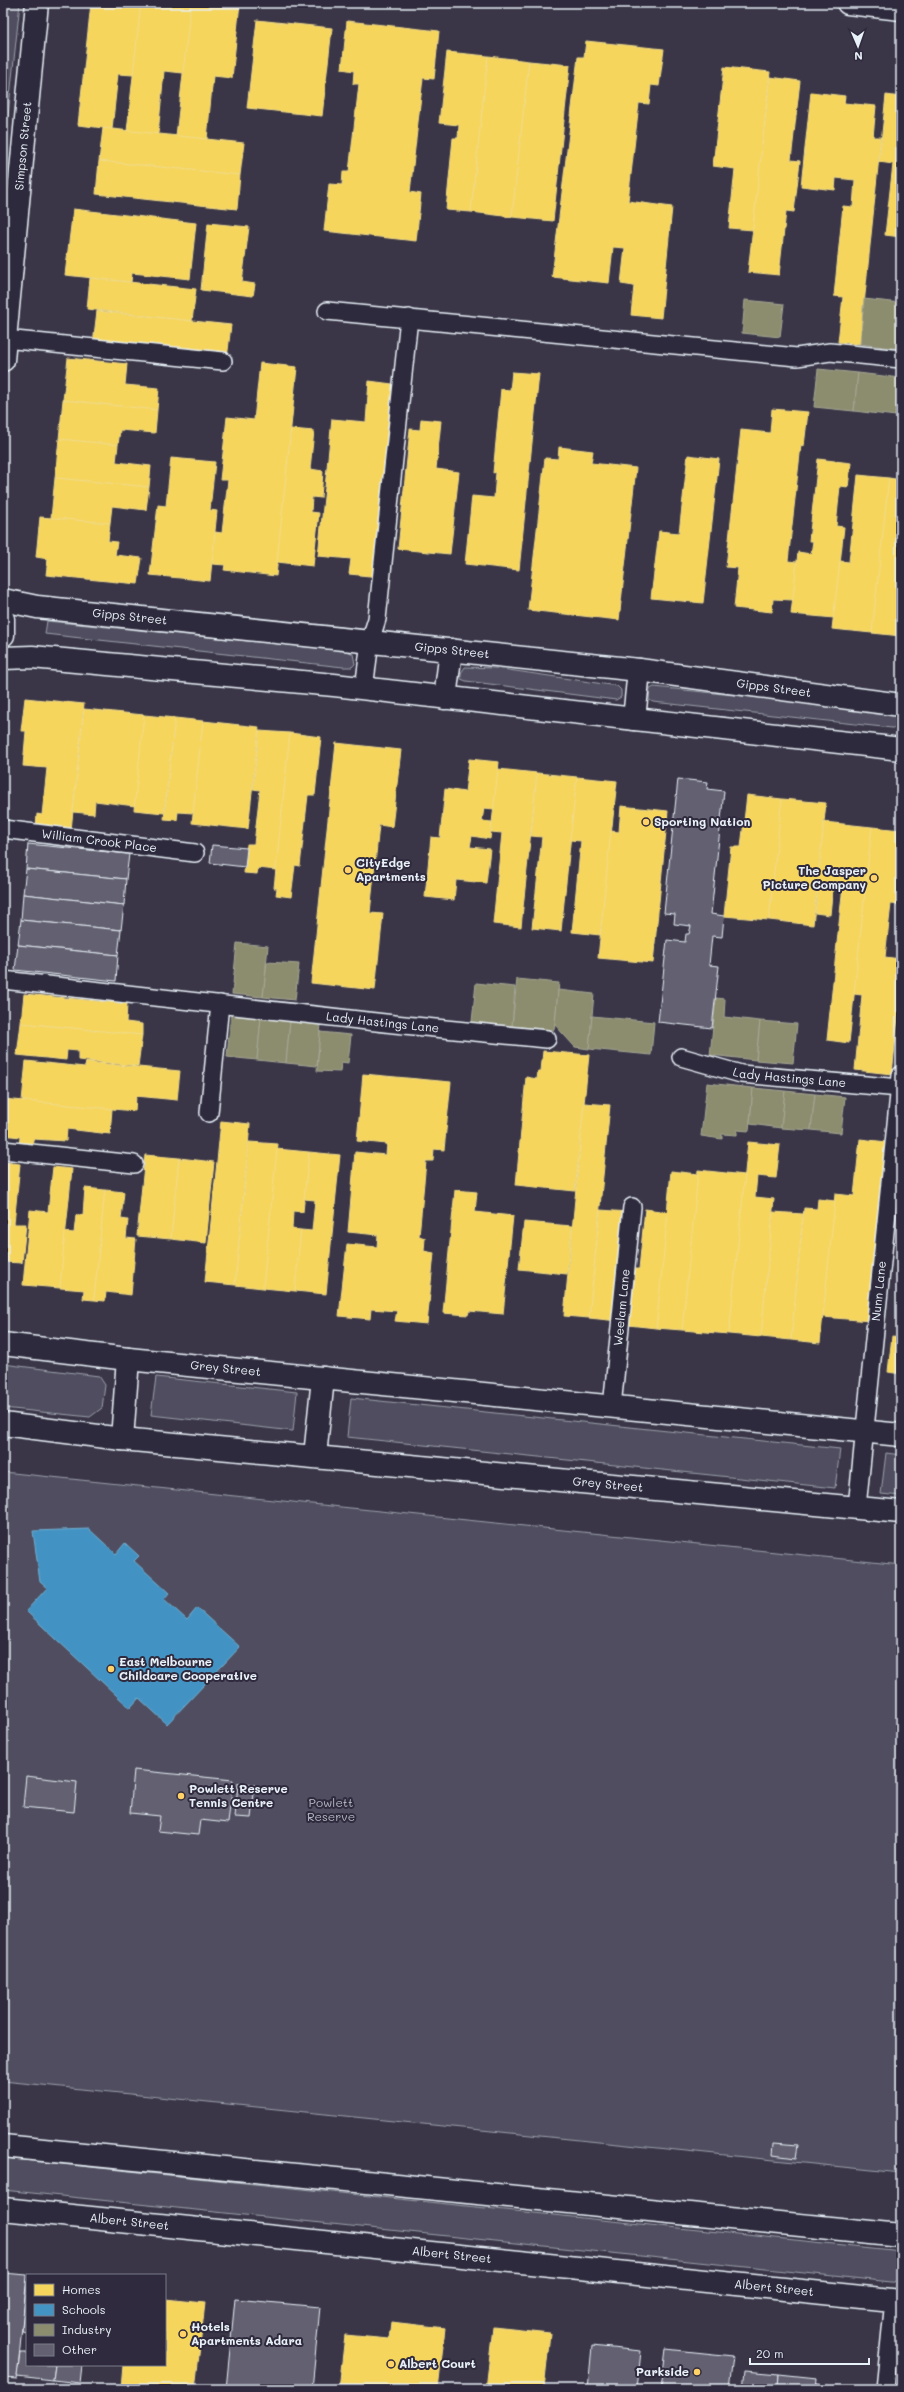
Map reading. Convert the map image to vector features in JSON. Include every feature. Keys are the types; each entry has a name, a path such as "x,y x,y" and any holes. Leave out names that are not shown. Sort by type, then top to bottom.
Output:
{"street":[{"name":"Simpson Street","path":"3,360 37,3"},
{"path":"848,3 901,9"},
{"name":"Gipps Street","path":"3,600 37,607 639,670 901,705"},
{"path":"3,618 3,635"},
{"path":"445,698 451,650"},
{"path":"3,658 32,657 364,689 901,749"},
{"path":"634,719 639,670"},
{"name":"Grey Street","path":"3,1344 128,1359 901,1435"},
{"path":"122,1439 128,1359"},
{"path":"315,1456 323,1378"},
{"name":"Grey Street","path":"3,1424 122,1439 901,1512"},
{"path":"3,2146 901,2235"},
{"name":"Albert Street","path":"3,2209 897,2301"}],"lane":[{"path":"327,311 797,357 830,352 901,359"},
{"path":"364,689 370,641 377,619 409,318"},
{"path":"5,339 223,361"},
{"name":"William Crook Place","path":"3,829 195,853"},
{"name":"Lady Hastings Lane","path":"3,980 402,1025 547,1039"},
{"path":"209,1113 220,1004"},
{"name":"Lady Hastings Lane","path":"681,1057 741,1074 900,1081"},
{"name":"Nunn Lane","path":"857,1507 900,1081"},
{"path":"3,1150 134,1164"},
{"name":"Weelam Lane","path":"612,1407 632,1207"},
{"path":"885,2389 897,2301"}],"green space":[{"path":"3,3 20,3 3,163"},
{"path":"47,621 348,651 353,654 355,664 352,667 343,667 45,634"},
{"path":"465,667 495,668 617,686 621,690 621,697 616,700 466,681 461,679 461,673"},
{"path":"654,687 901,712 901,729 653,702 649,700 650,689"},
{"path":"3,1364 99,1376 105,1385 102,1408 90,1417 3,1408"},
{"path":"156,1377 297,1392 293,1431 151,1415"},
{"path":"351,1398 840,1449 835,1488 347,1437"},
{"path":"886,1453 901,1455 901,1496 881,1494"},
{"name":"Powlett Reserve","path":"3,1472 901,1565 901,2173 3,2081"},
{"path":"3,2158 901,2251 901,2283 3,2190"}],"building: Homes":[{"path":"91,3 141,3 133,75 118,74 112,129 78,125"},
{"path":"141,3 191,3 183,73 164,71 158,134 127,131"},
{"path":"191,3 240,3 232,78 213,76 207,139 176,136"},
{"path":"257,20 332,28 322,116 247,108"},
{"path":"347,21 439,31 434,79 423,78 410,192 421,194 416,241 324,231 329,184 342,185 343,172 349,172 359,84 353,84 354,71 342,69"},
{"path":"586,41 664,49 659,86 651,85 649,104 639,103 628,201 672,207 661,318 631,315 634,286 621,284 625,248 613,247 609,283 552,277 578,57 584,57"},
{"path":"447,52 488,56 471,212 446,210 453,138 458,138 459,125 439,123"},
{"path":"488,56 529,61 512,217 471,212"},
{"path":"529,61 570,65 553,221 512,217"},
{"path":"724,67 770,72 753,230 729,228 735,169 713,166"},
{"path":"770,77 800,81 791,160 800,161 794,212 786,211 779,275 748,272"},
{"path":"811,92 845,96 844,103 876,106 873,137 881,137 860,344 838,342 843,297 834,296 843,206 853,207 855,180 836,178 835,190 801,186"},
{"path":"886,95 901,97 901,237 885,235 893,164 879,162"},
{"path":"103,128 244,143 240,175 99,161"},
{"path":"99,161 240,175 237,209 96,194"},
{"path":"73,209 196,223 190,279 132,273 131,282 65,275"},
{"path":"208,223 249,227 242,282 255,284 253,296 201,290"},
{"path":"90,278 196,289 192,321 87,309"},
{"path":"97,311 231,325 227,359 93,344"},
{"path":"68,358 127,364 125,385 159,388 157,410 63,400"},
{"path":"260,363 297,367 276,576 224,570 225,565 212,564 215,532 222,533 228,480 220,480 227,417 254,420"},
{"path":"512,372 539,374 519,570 465,564 472,496 494,498 496,472 493,473 501,389 510,390"},
{"path":"369,381 400,385 380,577 349,574 351,559 318,556 332,419 366,422"},
{"path":"63,400 157,410 155,433 120,430 118,445 59,439"},
{"path":"772,409 808,412 804,446 801,445 788,561 797,562 793,600 773,599 772,612 734,608 738,568 726,567 741,430 770,433"},
{"path":"421,419 441,421 436,469 459,472 450,554 398,549 410,429 420,430"},
{"path":"291,429 314,431 310,469 323,471 321,498 312,497 311,512 319,513 313,566 277,562"},
{"path":"59,439 118,445 116,462 151,466 149,487 55,478"},
{"path":"559,447 593,451 591,463 636,468 619,620 528,610 545,458 558,459"},
{"path":"688,455 719,459 703,603 651,598 659,531 679,533"},
{"path":"171,458 215,462 210,510 217,511 210,581 150,575 158,505 166,506"},
{"path":"818,459 851,463 848,487 840,486 836,526 844,527 834,618 791,614 798,552 811,554 813,541 809,541"},
{"path":"858,475 889,478 872,633 832,629 840,561 849,562"},
{"path":"55,478 149,487 146,510 112,506 110,523 51,518"},
{"path":"889,478 901,480 901,636 872,633"},
{"path":"40,517 110,523 108,541 117,542 115,555 142,558 138,584 46,575 48,559 36,557"},
{"path":"25,698 84,704 71,830 36,827 37,814 42,815 47,768 23,766 26,731 21,731"},
{"path":"84,709 144,715 135,806 95,801 94,814 73,812"},
{"path":"144,715 175,718 164,813 134,810"},
{"path":"175,718 203,721 193,813 178,812 177,820 164,819"},
{"path":"203,721 259,727 248,829 192,823"},
{"path":"259,731 290,733 276,870 258,868 257,874 244,873 247,844 254,844 260,790 253,789"},
{"path":"290,733 321,737 315,795 308,795 300,866 295,865 291,897 276,895 277,888 274,888"},
{"name":"CityEdge Apartments","path":"336,743 401,750 392,827 379,825 370,913 383,914 375,990 311,983"},
{"path":"469,759 499,762 494,809 484,808 482,821 492,822 490,839 472,836 470,847 490,849 486,883 456,880 454,900 425,897 431,837 440,838 445,789 465,792"},
{"path":"498,769 537,773 521,927 493,924 502,833 491,832"},
{"path":"537,773 577,777 561,931 532,928 542,837 531,836"},
{"path":"577,777 617,781 600,935 572,932 581,841 570,840"},
{"path":"747,795 782,799 769,920 724,916 731,847 741,847"},
{"path":"782,799 826,803 813,925 769,920"},
{"path":"621,806 668,811 653,963 598,958 611,831 619,832"},
{"path":"824,822 872,827 849,1043 827,1040 843,885 833,884 830,915 815,913"},
{"path":"872,827 901,830 901,905 891,904 885,957 901,959 901,988 892,1074 855,1070 862,995 854,994"},
{"path":"24,994 127,1004 126,1022 142,1024 142,1035 21,1023"},
{"path":"21,1023 142,1035 138,1066 78,1060 78,1051 67,1050 66,1060 17,1055"},
{"path":"543,1051 589,1055 575,1191 516,1185 526,1077 537,1079 538,1071 541,1071"},
{"path":"26,1061 85,1067 86,1062 180,1071 177,1100 136,1096 135,1111 22,1101"},
{"path":"363,1074 451,1082 444,1150 434,1149 433,1161 426,1161 419,1236 425,1238 424,1251 434,1253 427,1324 395,1321 397,1311 371,1309 370,1319 339,1316 347,1244 377,1247 378,1235 348,1232 355,1152 386,1155 387,1144 357,1141"},
{"path":"3,1099 112,1109 110,1134 67,1129 66,1141 33,1139 32,1148 19,1147 20,1137 3,1135"},
{"path":"584,1103 610,1105 589,1318 564,1316"},
{"path":"221,1121 250,1124 235,1285 205,1282"},
{"path":"860,1139 887,1142 870,1321 823,1317 835,1194 854,1196"},
{"path":"249,1142 278,1144 263,1288 235,1285"},
{"path":"748,1142 780,1145 776,1178 757,1176 755,1197 774,1199 761,1337 729,1334"},
{"path":"277,1149 309,1152 303,1212 293,1211 292,1229 301,1230 295,1291 263,1288"},
{"path":"309,1152 340,1155 326,1294 295,1291 301,1230 312,1231 315,1200 304,1199"},
{"path":"145,1155 179,1158 171,1239 137,1236"},
{"path":"179,1158 214,1162 206,1243 171,1239"},
{"path":"3,1162 20,1164 14,1224 26,1224 22,1263 3,1262"},
{"path":"53,1167 72,1169 60,1288 23,1285 30,1210 48,1212"},
{"path":"698,1170 745,1175 729,1334 682,1330"},
{"path":"671,1171 698,1174 682,1330 656,1328"},
{"path":"85,1188 105,1190 94,1300 83,1299 84,1290 60,1288 65,1232 74,1233 76,1215 83,1215"},
{"path":"105,1190 124,1192 121,1219 128,1220 126,1238 136,1239 131,1295 106,1292 105,1301 94,1300"},
{"path":"455,1190 477,1192 475,1212 513,1216 503,1314 469,1311 468,1315 443,1313"},
{"path":"818,1199 835,1201 820,1343 791,1340 804,1208 817,1209"},
{"path":"645,1209 668,1212 656,1328 628,1325 634,1269 639,1269"},
{"path":"600,1210 629,1212 618,1321 589,1318"},
{"path":"773,1212 803,1214 791,1340 761,1337"},
{"path":"524,1222 572,1226 567,1274 519,1269"},
{"path":"892,1336 901,1337 901,1374 888,1372"},
{"name":"Hotels Apartments Adara","path":"166,2299 205,2303 195,2389 121,2389 123,2366 166,2366"},
{"name":"Albert Court","path":"391,2322 445,2328 438,2389 339,2389 345,2335 389,2339"},
{"path":"493,2327 550,2333 544,2389 486,2389"}],"building: Schools":[{"path":"89,1529 116,1554 125,1543 139,1556 134,1561 169,1593 164,1599 187,1620 197,1608 240,1647 167,1724 139,1698 130,1708 26,1611 47,1588 40,1582 33,1531"}],"building: Industry":[{"path":"864,299 901,303 901,349 860,344"},
{"path":"745,300 784,304 780,337 742,333"},
{"path":"818,369 858,373 854,411 814,407"},
{"path":"858,373 900,378 896,416 854,411"},
{"path":"900,378 901,411 896,411"},
{"path":"237,943 268,946 263,997 232,994"},
{"path":"267,962 299,964 295,1000 263,997"},
{"path":"517,979 559,983 554,1030 512,1026"},
{"path":"476,983 515,987 512,1026 472,1022"},
{"path":"558,990 594,994 589,1049 575,1047 555,1025"},
{"path":"716,998 725,999 724,1017 760,1021 756,1060 710,1055"},
{"path":"231,1015 261,1018 257,1060 227,1057"},
{"path":"592,1016 654,1022 651,1055 589,1049"},
{"path":"261,1018 290,1021 286,1063 257,1060"},
{"path":"290,1021 321,1024 317,1066 286,1063"},
{"path":"760,1021 797,1024 793,1063 756,1060"},
{"path":"320,1032 351,1035 348,1063 341,1062 340,1072 317,1071"},
{"path":"707,1083 753,1088 749,1131 737,1130 737,1135 722,1134 722,1139 701,1136"},
{"path":"753,1088 785,1091 781,1128 750,1124"},
{"path":"785,1091 815,1094 811,1130 781,1128"},
{"path":"815,1094 845,1097 841,1133 811,1130"}],"building: Other":[{"path":"678,779 708,782 707,789 724,791 711,914 724,916 722,937 712,936 709,965 719,966 712,1028 658,1022 667,940 685,942 686,934 689,934 691,926 674,924 675,914 664,913"},
{"path":"28,844 129,854 126,879 26,869"},
{"path":"212,845 247,848 245,867 210,863"},
{"path":"26,869 126,879 124,905 23,894"},
{"path":"23,894 124,905 121,930 21,920"},
{"path":"21,920 121,930 118,955 18,945"},
{"path":"18,945 118,955 116,981 15,970"},
{"name":"Powlett Reserve Tennis Centre","path":"134,1770 233,1780 228,1823 200,1820 198,1835 158,1831 160,1816 130,1813"},
{"path":"26,1776 77,1782 74,1812 23,1807"},
{"path":"238,1783 255,1785 251,1818 235,1817"},
{"path":"774,2143 798,2145 796,2158 773,2155"},
{"path":"3,2273 26,2275 17,2379 3,2378"},
{"path":"26,2291 26,2333 22,2332"},
{"path":"235,2299 320,2307 312,2389 226,2389"},
{"path":"592,2346 641,2351 637,2389 588,2389"},
{"name":"Parkside","path":"666,2349 733,2356 729,2389 661,2389"},
{"path":"20,2353 26,2353 26,2366 55,2366 53,2380 17,2376"},
{"path":"55,2366 82,2366 80,2383 53,2380"},
{"path":"744,2371 779,2374 778,2389 742,2389"},
{"path":"779,2374 817,2378 816,2389 778,2389"},
{"path":"817,2383 845,2386 845,2389 816,2389"},
{"path":"845,2386 876,2389 845,2389"}],"place":[{"name":"Sporting Nation","path":"646,822"},
{"name":"CityEdge Apartments","path":"348,870"},
{"name":"The Jasper Picture Company","path":"874,878"},
{"name":"East Melbourne Childcare Cooperative","path":"111,1669"},
{"name":"Powlett Reserve Tennis Centre","path":"181,1796"},
{"name":"Hotels Apartments Adara","path":"183,2334"},
{"name":"Albert Court","path":"391,2364"},
{"name":"Parkside","path":"697,2372"}]}
